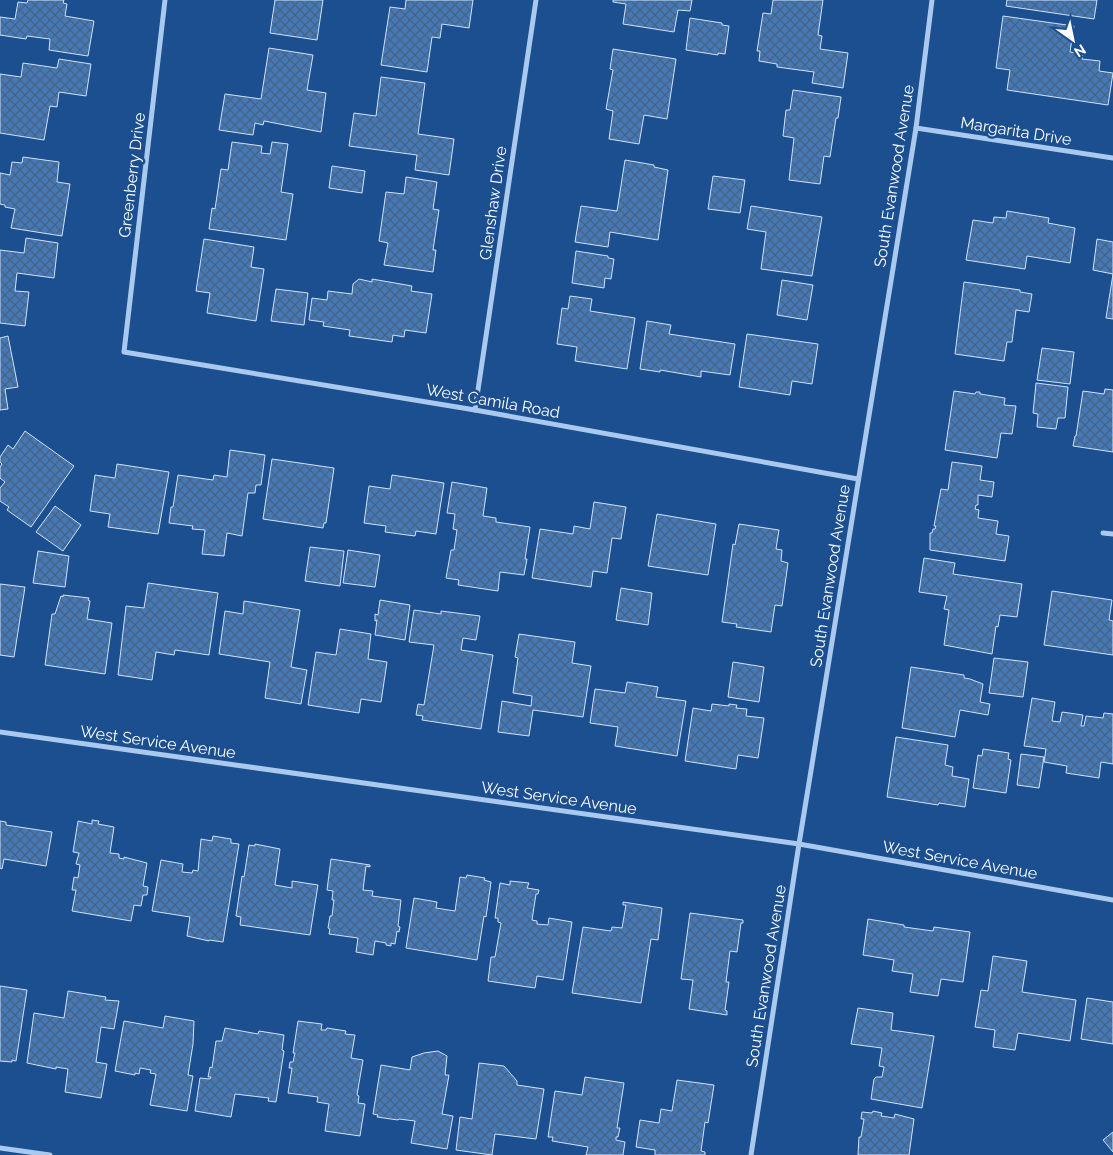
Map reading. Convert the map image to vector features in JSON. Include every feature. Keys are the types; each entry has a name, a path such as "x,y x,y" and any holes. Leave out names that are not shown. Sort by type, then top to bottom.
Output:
{"street":[{"name":"Greenberry Drive","path":"124,352 165,0"},
{"name":"Glenshaw Drive","path":"475,410 536,0"},
{"name":"South Evanwood Avenue","path":"751,1155 799,844 916,128 932,0"},
{"name":"Margarita Drive","path":"916,128 1113,158"},
{"name":"West Camila Road","path":"124,352 475,410 858,479"},
{"path":"1103,533 1113,534"},
{"name":"West Service Avenue","path":"0,732 799,844 1113,900"},
{"path":"0,1148 50,1155"}],"building":[{"path":"28,0 64,0 63,3 67,4 65,16 94,21 88,56 49,50 50,39 27,36 26,39 0,35 0,17 15,19 18,2 27,3"},
{"path":"275,0 323,0 317,40 270,33"},
{"path":"406,0 473,0 469,28 442,24 440,38 432,37 427,72 381,65 390,7 405,9"},
{"path":"613,0 692,0 690,11 678,10 674,32 623,24 626,4 613,2"},
{"path":"773,0 823,0 818,35 822,36 820,49 848,53 843,88 812,83 814,72 777,67 777,64 759,61 760,51 757,51 763,13 771,14"},
{"path":"1007,0 1097,0 1094,19 1006,6"},
{"path":"1003,16 1074,26 1070,52 1083,54 1082,59 1100,61 1099,71 1113,73 1108,105 1007,90 1010,70 996,68"},
{"path":"690,18 722,23 722,25 729,26 725,54 718,53 718,55 686,50"},
{"path":"269,48 313,55 307,90 326,93 321,132 264,121 263,125 255,123 253,135 219,130 225,94 261,99"},
{"path":"613,49 676,59 667,119 644,115 639,144 609,139 613,111 606,109 613,70 610,69"},
{"path":"59,59 91,64 86,96 59,92 57,107 50,106 44,140 0,133 0,74 21,77 23,63 57,68"},
{"path":"381,77 425,83 418,134 454,139 449,175 415,170 417,155 349,146 354,113 376,116"},
{"path":"793,90 841,97 830,157 824,156 820,184 789,180 794,138 783,136 786,110 790,110"},
{"path":"232,142 262,146 261,153 270,154 272,142 288,144 281,192 293,194 286,240 209,229 212,208 215,209 221,169 228,170"},
{"path":"23,157 59,162 57,182 70,184 62,236 11,228 15,209 0,204 0,173 10,175 12,162 22,163"},
{"path":"625,160 654,165 654,167 668,170 658,240 610,232 608,247 575,242 581,206 617,211"},
{"path":"332,166 365,171 362,193 329,188"},
{"path":"713,176 745,180 740,213 708,209"},
{"path":"406,177 437,182 433,209 439,210 433,250 436,250 433,272 384,265 388,243 379,241 386,192 404,194"},
{"path":"751,206 822,217 812,276 761,269 766,232 747,229"},
{"path":"1007,211 1049,218 1048,223 1075,228 1070,263 1027,256 1025,269 966,260 973,220 993,223 994,217 1006,218"},
{"path":"26,238 58,243 54,278 17,273 15,291 29,292 25,326 0,323 0,250 24,253"},
{"path":"204,239 254,247 251,267 264,269 256,321 207,313 210,293 196,291"},
{"path":"1097,239 1113,242 1113,274 1093,270"},
{"path":"576,251 608,256 608,258 614,259 611,279 605,278 604,288 572,283"},
{"path":"1113,274 1113,319 1106,318"},
{"path":"359,279 372,282 372,279 412,286 411,291 432,294 426,333 405,330 404,337 393,335 392,342 349,336 350,330 323,326 324,322 309,320 312,298 327,300 328,291 352,294 353,284"},
{"path":"782,280 813,285 807,320 777,315"},
{"path":"964,282 1020,290 1020,292 1032,294 1029,312 1016,310 1012,342 1007,342 1004,361 955,354"},
{"path":"276,289 308,293 304,325 271,321"},
{"path":"570,296 592,299 590,311 635,318 627,369 575,361 577,347 557,344 562,308 568,309"},
{"path":"647,321 671,325 669,334 735,344 730,375 701,371 701,377 660,370 660,372 640,369"},
{"path":"747,334 818,344 812,384 792,381 790,395 739,387"},
{"path":"8,336 18,387 5,389 8,409 0,410 0,338"},
{"path":"1042,348 1074,352 1070,384 1037,380"},
{"path":"1036,383 1068,387 1065,418 1058,418 1056,429 1037,427 1038,414 1033,413"},
{"path":"1105,389 1113,390 1113,452 1073,446 1083,391 1104,394"},
{"path":"954,391 975,394 980,392 980,394 1005,398 1004,405 1016,406 1012,434 1001,433 997,458 945,450"},
{"path":"25,431 74,466 31,527 7,510 9,507 0,501 0,488 5,482 0,478 0,467 2,464 0,457 8,445 13,449"},
{"path":"230,450 265,455 261,485 256,485 255,493 248,493 242,536 227,533 224,556 202,554 205,530 192,529 193,526 169,523 178,475 213,480 214,475 227,477"},
{"path":"272,459 334,468 326,523 324,523 323,528 263,519"},
{"path":"952,462 982,466 980,480 994,482 992,497 978,495 978,505 976,505 975,509 979,510 978,518 998,521 996,534 1009,536 1005,561 930,550 930,533 932,533 936,526 934,526 941,489 948,490"},
{"path":"117,464 169,472 158,534 108,527 110,514 90,511 95,475 115,478"},
{"path":"392,475 444,483 436,534 416,531 415,536 385,532 386,526 364,523 369,486 390,489"},
{"path":"452,482 487,488 483,516 496,518 496,522 530,527 524,575 500,572 498,591 458,585 459,580 446,578 451,550 454,550 457,530 453,529 455,514 447,513"},
{"path":"594,502 626,507 621,539 612,538 607,573 593,571 591,587 532,578 540,529 573,534 574,526 590,529"},
{"path":"55,506 81,525 63,551 36,532"},
{"path":"657,514 716,524 708,575 648,566"},
{"path":"739,524 779,530 776,549 782,550 781,561 788,563 782,606 775,605 771,632 736,627 737,624 722,622 733,544 735,545"},
{"path":"310,547 344,551 340,586 305,581"},
{"path":"348,550 380,555 375,587 343,583"},
{"path":"38,551 69,556 65,587 33,583"},
{"path":"924,558 955,563 953,574 1022,584 1017,617 1000,615 998,627 996,626 992,654 944,645 949,610 944,609 947,596 919,592"},
{"path":"148,583 218,593 209,655 175,650 174,655 156,652 152,680 118,675 126,606 144,608"},
{"path":"0,584 25,587 14,657 0,655"},
{"path":"621,588 652,593 648,625 616,620"},
{"path":"1052,591 1112,600 1109,620 1113,621 1113,655 1044,645"},
{"path":"63,595 89,598 87,619 112,623 105,674 45,665 52,614 55,614"},
{"path":"380,600 410,605 405,640 375,635 377,620 375,621 375,614 378,615"},
{"path":"244,601 300,610 291,667 307,670 301,704 265,698 270,662 219,654 225,611 243,614"},
{"path":"414,610 441,614 441,611 480,616 476,640 463,638 461,650 493,655 481,729 422,720 423,716 416,715 418,704 424,705 434,645 409,642"},
{"path":"340,629 371,634 368,659 387,662 381,702 361,699 359,713 308,705 316,652 336,655"},
{"path":"519,634 575,642 572,663 591,666 583,717 533,710 529,736 498,732 502,701 531,706 532,696 513,693 518,658 515,657"},
{"path":"994,658 1028,662 1023,697 989,693"},
{"path":"733,662 764,667 759,702 728,697"},
{"path":"911,667 964,675 964,678 983,684 980,702 990,704 988,715 960,710 955,737 902,728"},
{"path":"627,682 658,687 656,697 686,701 677,756 615,746 618,727 590,723 595,689 625,693"},
{"path":"1032,698 1055,702 1052,721 1060,722 1062,712 1083,715 1081,726 1084,726 1086,716 1103,718 1104,713 1113,714 1113,764 1101,762 1099,778 1066,773 1067,766 1044,762 1046,749 1024,746"},
{"path":"712,704 737,705 736,708 747,709 746,716 764,718 758,758 738,755 736,769 685,761 693,708 711,711"},
{"path":"896,737 948,745 945,765 953,767 952,776 969,779 965,807 887,797"},
{"path":"983,749 1009,753 1008,759 1011,760 1006,793 973,788 978,755 982,756"},
{"path":"1021,754 1044,757 1039,788 1017,785"},
{"path":"92,820 99,821 98,824 114,827 110,853 119,854 119,858 124,859 124,857 147,863 143,886 148,887 147,895 143,895 141,906 134,905 131,921 72,911 76,890 72,890 74,877 78,878 80,865 76,864 79,853 73,852 78,821 92,824"},
{"path":"0,821 6,822 6,825 52,832 46,866 4,859 2,869 0,868"},
{"path":"213,836 231,839 231,843 239,844 223,942 187,936 190,917 152,911 161,860 183,864 182,872 192,873 193,870 198,871 201,839 212,841"},
{"path":"255,844 280,849 275,885 292,888 292,881 318,885 310,935 240,925 241,917 236,916 242,876 244,877 249,845 255,846"},
{"path":"331,859 370,865 370,867 366,866 363,890 373,891 372,896 401,900 398,926 400,927 399,932 397,931 395,944 391,943 391,946 375,941 373,955 356,952 358,938 329,934 330,929 328,928 334,900 332,900 333,891 327,890"},
{"path":"467,875 485,878 484,880 491,882 477,960 406,948 414,898 437,902 436,908 455,911 460,877 466,878"},
{"path":"510,881 529,883 527,888 539,890 538,894 536,894 532,920 537,921 537,924 548,925 549,918 572,922 563,980 537,976 535,988 488,981 491,957 495,957 501,923 498,922 498,918 495,918 500,883 510,885"},
{"path":"623,902 662,908 658,940 651,939 641,1003 572,993 583,927 611,931 612,927 622,928 626,905 623,905"},
{"path":"690,913 743,920 737,952 730,951 726,982 729,982 725,1010 727,1015 689,1009 693,980 681,979"},
{"path":"868,919 933,931 934,927 970,932 963,982 941,979 938,996 910,992 913,974 892,971 894,960 863,955"},
{"path":"993,956 1027,961 1022,992 1076,1000 1070,1041 1018,1033 1015,1050 993,1047 995,1030 975,1027 981,990 988,991"},
{"path":"0,986 27,990 16,1061 12,1060 12,1062 0,1061"},
{"path":"68,991 106,997 105,1000 119,1001 114,1029 101,1027 96,1062 107,1064 101,1098 65,1092 68,1069 56,1067 56,1069 27,1063 34,1013 64,1018"},
{"path":"1087,998 1113,1002 1113,1044 1081,1039"},
{"path":"858,1008 893,1013 891,1030 934,1036 922,1108 871,1099 874,1079 882,1077 884,1067 879,1066 882,1048 851,1044"},
{"path":"165,1016 194,1021 193,1044 188,1075 193,1076 187,1111 150,1105 156,1074 150,1073 151,1070 140,1068 139,1074 135,1073 135,1075 115,1071 124,1021 163,1028"},
{"path":"298,1021 322,1024 321,1030 326,1030 327,1028 346,1031 345,1034 355,1035 351,1058 363,1060 357,1095 359,1096 358,1103 365,1104 360,1136 325,1131 329,1104 317,1102 318,1097 288,1093 292,1068 289,1068 295,1053 293,1053"},
{"path":"225,1028 258,1034 259,1031 284,1035 282,1050 284,1051 276,1102 268,1101 269,1098 235,1094 231,1117 195,1111 200,1078 210,1079 211,1077 208,1077 210,1067 212,1068 216,1041 222,1041"},
{"path":"438,1051 447,1056 445,1075 449,1075 442,1114 453,1116 447,1149 411,1143 415,1121 377,1117 378,1115 373,1114 381,1065 410,1070 412,1057"},
{"path":"479,1063 504,1066 517,1081 517,1085 544,1089 536,1139 495,1134 492,1155 456,1150 460,1117 472,1119"},
{"path":"585,1077 624,1083 617,1128 620,1128 618,1137 616,1137 616,1140 625,1142 623,1155 586,1155 588,1147 552,1141 553,1137 548,1137 555,1091 582,1095"},
{"path":"677,1080 714,1085 708,1123 705,1122 701,1151 705,1152 705,1155 655,1155 655,1150 636,1147 640,1120 659,1123 661,1109 672,1111"},
{"path":"873,1111 882,1113 881,1116 894,1118 895,1114 914,1119 909,1155 858,1155 859,1137 861,1137 864,1119 861,1119 862,1112 872,1113"},
{"path":"1113,1132 1113,1152 1103,1140"}]}
